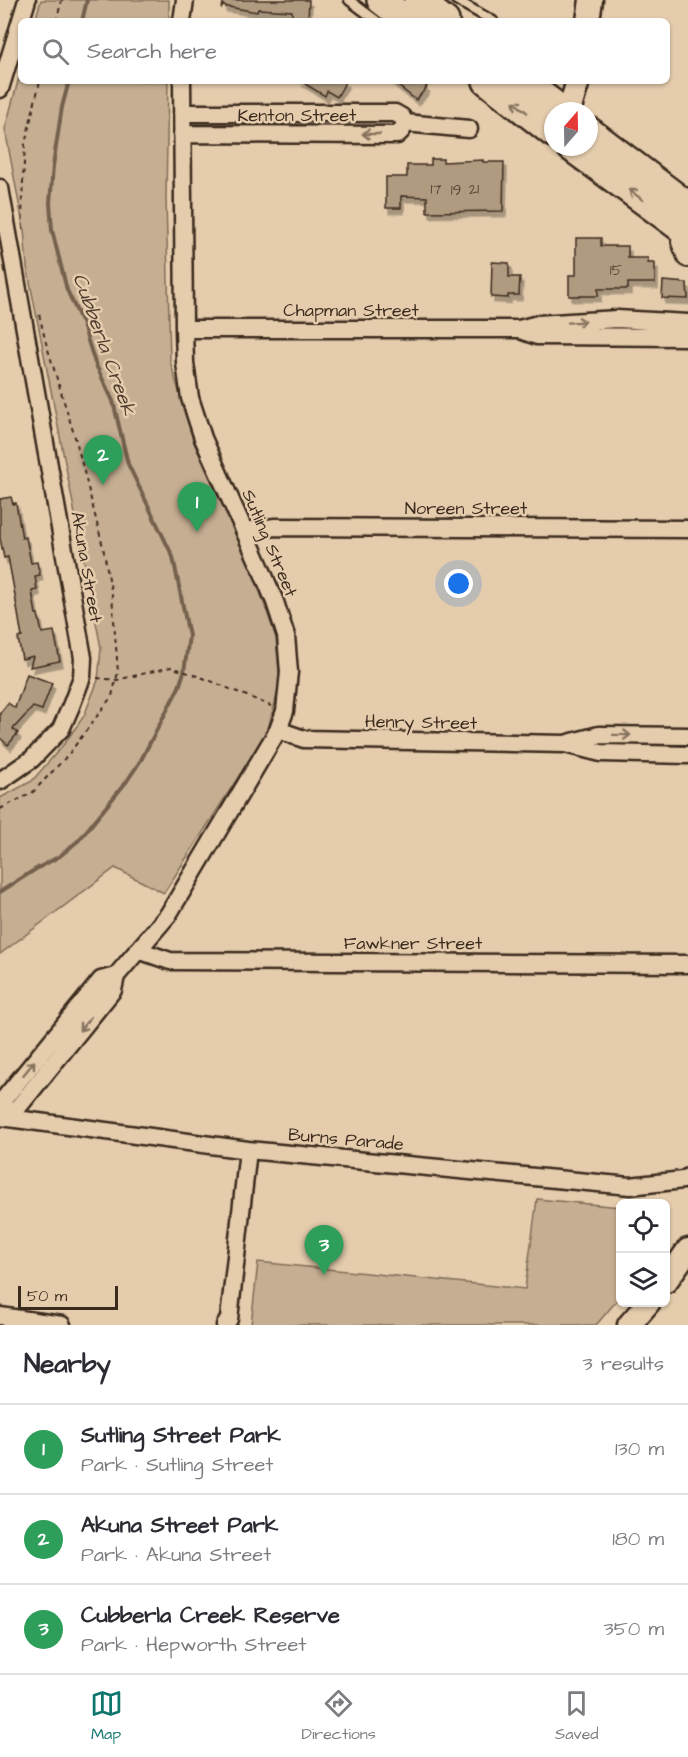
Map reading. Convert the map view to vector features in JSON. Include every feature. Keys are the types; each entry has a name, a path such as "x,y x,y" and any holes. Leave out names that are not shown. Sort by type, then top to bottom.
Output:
{"highway":[{"path":"381,0 404,18"},
{"path":"418,0 441,18"},
{"path":"491,84 544,126"},
{"path":"527,84 551,102"},
{"path":"598,140 686,223"},
{"path":"586,156 686,223"}],"main road":[{"path":"588,18 591,0"},
{"path":"572,102 577,84"},
{"path":"670,1275 688,1250"},
{"path":"632,1324 645,1307"}],"street":[{"path":"22,18 27,0"},
{"path":"182,18 185,0"},
{"path":"0,89 18,30"},
{"name":"Sutling Street","path":"2,1117 16,1110 113,990 116,976 168,915 278,730 285,711 289,672 286,636 275,602 203,438 190,398 184,329 182,84"},
{"name":"Kenton Street","path":"182,113 395,113 402,117 405,123 396,135 182,134"},
{"name":"Kenton Street","path":"405,123 469,129"},
{"name":"Akuna Street","path":"0,188 83,658 82,677 60,729 32,759 0,781"},
{"path":"686,223 682,242 688,257"},
{"name":"Chapman Street","path":"184,329 519,330 538,324 618,319 688,323"},
{"name":"Chapman Street","path":"519,330 537,336 688,337"},
{"name":"Noreen Street","path":"245,531 275,527 688,529"},
{"name":"Henry Street","path":"278,730 304,739 565,744 601,753 688,755"},
{"name":"Henry Street","path":"565,744 599,735 688,736"},
{"name":"Fawkner Street","path":"138,951 170,961 688,964"},
{"name":"Burns Parade","path":"2,1117 248,1150 630,1185 683,1180 688,1177"},
{"path":"225,1325 229,1319 248,1150"},
{"path":"0,1316 62,1325"}],"lane":[{"path":"349,0 373,18"},
{"path":"456,0 488,18"}],"path":[{"path":"57,18 62,0"},
{"path":"221,9 225,0"},
{"path":"82,677 117,680 171,667 285,711"}],"shaded area":[{"path":"41,0 169,0 169,18 36,18"},
{"path":"18,81 18,84 168,84 166,198 170,361 194,443 251,566 276,638 280,684 267,732 164,893 115,868 0,954 0,798 32,781 64,744 84,716 98,680 101,648 27,267 24,230 5,129"},
{"path":"537,1199 616,1207 616,1302 596,1325 251,1325 258,1262 525,1289"}],"building":[{"path":"223,0 309,0 308,18 292,18 292,11 258,9 257,12 223,6"},
{"path":"305,84 344,84 337,97 327,91 325,96"},
{"path":"396,84 424,84 427,87 416,100"},
{"path":"431,159 443,159 443,162 483,160 483,162 504,162 503,211 427,212 427,197 401,196 401,208 386,208 386,177 407,177 407,165 431,165"},
{"path":"576,238 601,238 601,246 628,246 628,258 648,258 648,263 655,263 655,283 628,283 628,289 598,289 598,296 569,296 569,275 576,275"},
{"path":"492,262 509,263 509,277 520,277 519,295 508,295 508,298 491,297"},
{"path":"663,281 687,283 688,299 662,298"},
{"path":"11,497 13,504 16,503 22,538 26,537 31,563 37,562 40,575 35,576 37,590 32,591 36,614 38,614 42,633 54,631 60,661 30,667 33,656 22,659 18,638 22,637 13,584 8,557 4,558 0,538 0,499"},
{"path":"27,674 52,683 42,710 33,707 13,729 18,733 8,745 0,738 0,713 8,703 15,708"}],"waterway":[{"name":"Cubberla Creek","path":"83,18 87,0"},
{"name":"Cubberla Creek","path":"0,892 60,856 79,840 127,781 141,760 179,687 184,672 189,636 173,557 128,464 113,401 95,363 83,325 67,290 52,230 50,203 53,166 62,107 68,84"}],"place":[{"name":"Akuna Street Park","path":"103,485"},
{"name":"Sutling Street Park","path":"197,532"},
{"name":"Cubberla Creek Reserve","path":"324,1275"}]}
